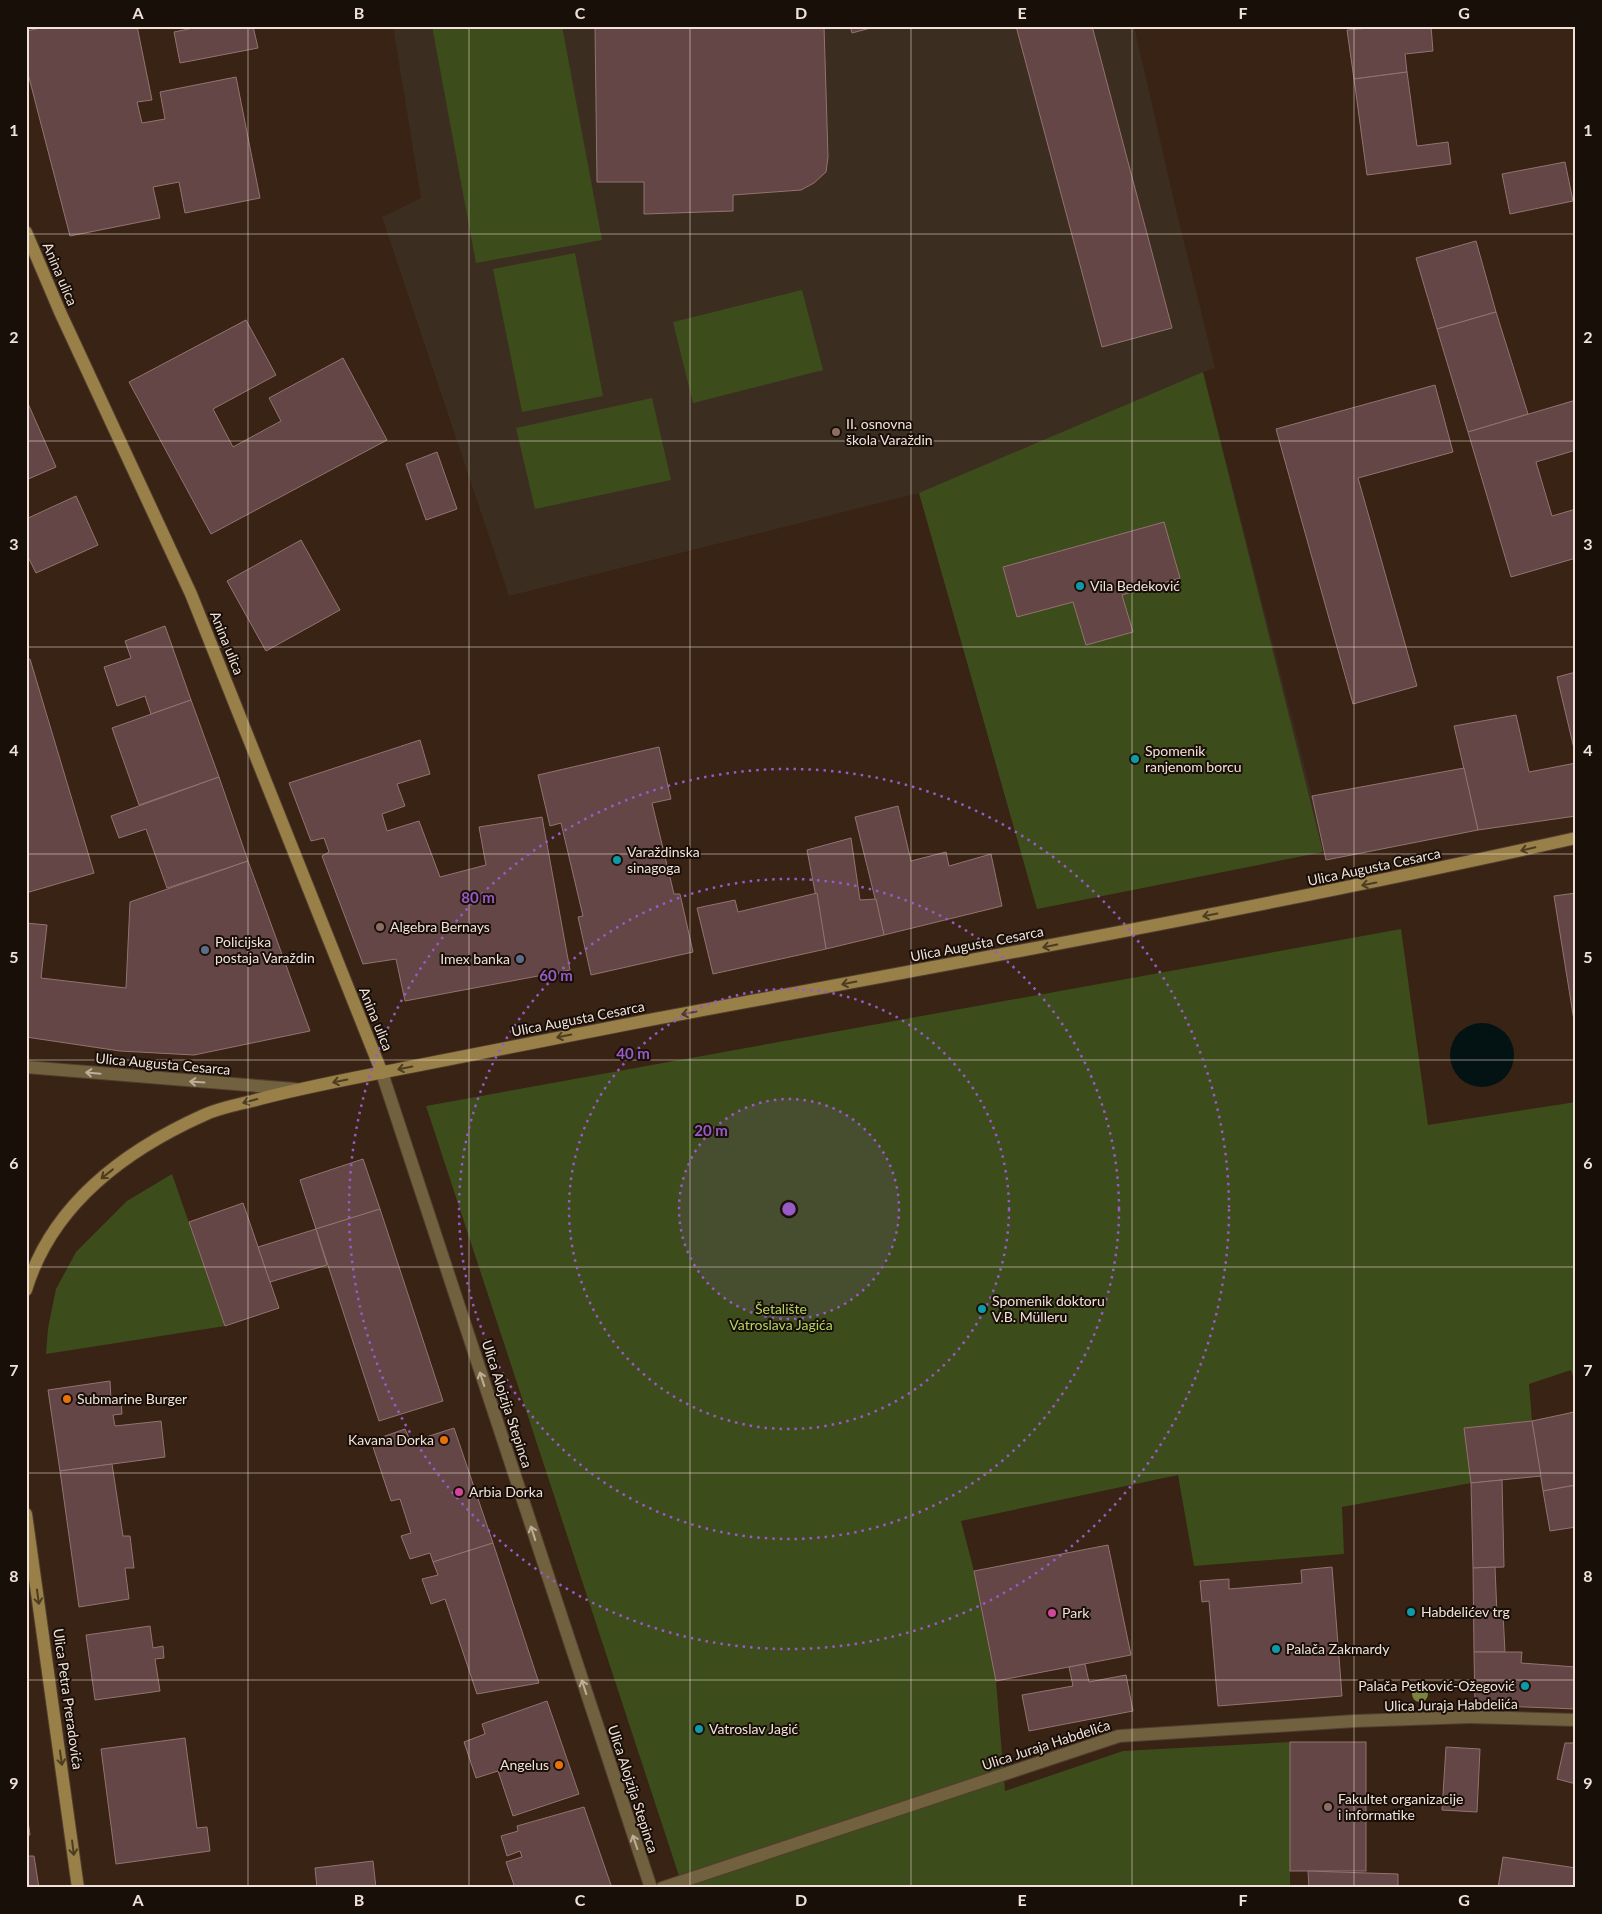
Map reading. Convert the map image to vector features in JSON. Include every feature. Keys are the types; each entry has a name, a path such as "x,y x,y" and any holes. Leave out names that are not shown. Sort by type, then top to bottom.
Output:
{"main road":[{"name":"Anina ulica","path":"26,232 60,312 191,594 382,1072"},
{"name":"Ulica Augusta Cesarca","path":"298,1089 1181,921 1406,876 1576,838"},
{"path":"26,1290 34,1263 61,1218 95,1183 135,1152 171,1130 210,1112 298,1089"},
{"name":"Ulica Petra Preradovića","path":"26,1514 78,1888"}],"street":[{"name":"Ulica Augusta Cesarca","path":"26,1067 298,1089"},
{"name":"Ulica Alojzija Stepinca","path":"382,1072 650,1888"},
{"name":"Ulica Juraja Habdelića","path":"662,1888 1119,1736 1354,1721 1469,1718 1576,1720"}],"shaded area":[{"name":"II. osnovna škola Varaždin","path":"393,26 1134,26 1215,368 1203,372 1312,796 1323,852 1037,909 919,493 509,596 382,217 421,198"},
{"path":"1482,1023 1500,1029 1508,1037 1514,1055 1508,1073 1500,1081 1482,1087 1464,1081 1456,1073 1450,1055 1456,1037 1464,1029"}],"green space":[{"path":"432,26 562,26 602,240 476,263"},
{"path":"575,253 603,396 522,412 493,269"},
{"path":"802,290 823,370 693,403 673,322"},
{"path":"1203,372 1323,852 1037,909 919,493"},
{"path":"652,398 671,480 535,509 516,428"},
{"name":"Šetalište Vatroslava Jagića","path":"1401,929 1428,1125 1576,1102 1576,1377 1573,1377 1571,1370 1529,1384 1532,1421 1464,1428 1471,1483 1342,1507 1344,1554 1194,1566 1178,1475 961,1521 974,1571 996,1681 1005,1791 1123,1751 1290,1742 1290,1888 683,1888 426,1106"},
{"path":"172,1174 225,1326 46,1354 48,1328 56,1289 76,1252 127,1201"}],"building":[{"path":"50,26 137,26 152,100 137,102 142,123 165,119 160,92 236,77 260,198 185,213 179,182 153,187 160,218 70,236 26,66 26,31"},
{"path":"203,26 253,26 258,48 180,63 174,32"},
{"path":"595,26 824,26 828,157 826,172 814,183 801,190 733,195 733,211 644,214 644,182 597,182"},
{"path":"850,26 878,26 852,33"},
{"path":"1016,26 1092,26 1172,328 1102,347"},
{"path":"1393,26 1431,26 1433,51 1405,54 1407,72 1354,79 1347,30"},
{"path":"1407,72 1417,146 1448,142 1451,164 1367,175 1354,79"},
{"path":"1565,162 1573,201 1510,214 1502,174"},
{"path":"1476,241 1496,312 1437,329 1416,258"},
{"path":"1496,312 1528,414 1468,432 1437,329"},
{"path":"246,320 276,375 213,409 233,447 281,421 269,398 343,358 387,440 211,534 129,382"},
{"path":"1435,385 1453,452 1358,478 1417,686 1353,704 1276,429"},
{"path":"26,399 56,467 26,480"},
{"path":"1576,400 1576,450 1536,462 1552,516 1576,509 1576,558 1511,577 1468,432"},
{"path":"437,452 457,509 426,520 406,464"},
{"path":"76,496 98,545 36,573 26,553 26,519"},
{"name":"Vila Bedeković","path":"1164,522 1180,578 1122,595 1133,632 1086,645 1073,602 1017,617 1003,567"},
{"path":"301,540 340,610 266,651 227,581"},
{"path":"165,626 191,700 151,714 145,696 117,706 104,667 131,658 125,641"},
{"path":"30,659 94,873 26,893 26,660"},
{"path":"1576,672 1576,757 1557,677"},
{"path":"191,700 219,777 139,805 112,728"},
{"path":"1516,715 1529,772 1576,763 1576,816 1478,830 1454,726"},
{"path":"420,740 430,774 397,784 405,806 382,814 387,831 419,821 440,877 486,865 479,827 542,817 570,970 405,1001 396,959 363,964 322,856 329,852 324,838 311,841 289,783"},
{"name":"Varaždinska sinagoga","path":"659,747 671,799 652,803 674,894 680,894 693,952 591,975 578,917 583,916 561,823 550,826 538,775"},
{"path":"1464,768 1478,830 1326,860 1312,796"},
{"path":"219,777 248,861 167,888 146,829 119,838 111,816"},
{"path":"898,806 911,861 946,852 949,866 991,854 1002,906 884,935 855,817"},
{"path":"851,838 860,900 876,899 884,935 826,949 807,850"},
{"path":"248,861 310,1031 194,1055 120,1051 26,1037 26,923 47,925 41,978 126,988 130,902"},
{"path":"817,893 826,949 713,974 697,908 735,900 738,912"},
{"path":"1576,893 1576,1033 1554,896"},
{"path":"363,1159 380,1209 316,1229 300,1180"},
{"path":"243,1203 279,1308 225,1326 189,1222"},
{"path":"380,1209 443,1401 379,1421 316,1229"},
{"path":"316,1229 327,1265 270,1282 258,1247"},
{"path":"110,1381 111,1400 121,1399 122,1414 113,1415 115,1426 161,1421 165,1457 60,1471 48,1390"},
{"path":"1574,1412 1576,1485 1543,1491 1532,1421"},
{"path":"1532,1421 1541,1476 1471,1483 1464,1428"},
{"path":"454,1428 493,1543 433,1562 430,1553 410,1559 401,1536 411,1533 400,1499 391,1501 371,1441 405,1429 411,1442"},
{"path":"112,1464 123,1536 130,1536 134,1568 125,1568 129,1599 79,1607 60,1471"},
{"path":"1502,1480 1504,1567 1473,1568 1471,1483"},
{"path":"1576,1485 1576,1527 1550,1531 1543,1491"},
{"path":"493,1543 539,1683 477,1694 445,1599 431,1604 422,1579 438,1575 433,1562"},
{"name":"Park","path":"1108,1545 1131,1655 996,1681 974,1571"},
{"name":"Palača Zakmardy","path":"1332,1567 1342,1696 1218,1706 1209,1601 1202,1602 1200,1581 1229,1579 1229,1589 1302,1583 1301,1570"},
{"path":"1495,1567 1497,1615 1503,1614 1505,1652 1474,1652 1473,1568"},
{"path":"150,1626 153,1648 163,1646 164,1658 155,1659 160,1691 95,1700 86,1635"},
{"name":"Palača Petković-Ožegović","path":"1474,1652 1522,1652 1521,1663 1576,1667 1576,1709 1475,1705"},
{"path":"1085,1664 1089,1682 1126,1675 1133,1711 1029,1731 1022,1695 1073,1686 1069,1667"},
{"path":"547,1701 579,1794 513,1816 498,1771 476,1778 464,1742 485,1734 482,1724"},
{"path":"185,1738 197,1828 207,1827 210,1851 116,1864 101,1749"},
{"name":"Fakultet organizacije i informatike","path":"1290,1742 1366,1742 1366,1871 1290,1871"},
{"path":"1565,1743 1576,1743 1576,1784 1557,1779"},
{"path":"1446,1747 1480,1749 1477,1812 1442,1810"},
{"path":"26,1807 30,1835 26,1836"},
{"path":"584,1807 612,1888 515,1888 506,1862 522,1857 520,1851 507,1856 501,1836 518,1831 517,1826"},
{"path":"26,1856 34,1856 39,1888 26,1888"},
{"path":"1503,1857 1576,1868 1576,1888 1498,1888"},
{"path":"373,1861 376,1888 317,1888 315,1868"},
{"path":"1308,1871 1398,1874 1398,1888 1309,1888"}],"place":[{"name":"II. osnovna škola Varaždin","path":"836,432"},
{"name":"Vila Bedeković","path":"1080,586"},
{"name":"Spomenik ranjenom borcu","path":"1135,759"},
{"name":"Varaždinska sinagoga","path":"617,860"},
{"name":"Algebra Bernays","path":"380,927"},
{"name":"Policijska postaja Varaždin","path":"205,950"},
{"name":"Imex banka","path":"520,959"},
{"name":"Spomenik doktoru V.B. Mülleru","path":"982,1309"},
{"name":"Submarine Burger","path":"67,1399"},
{"name":"Kavana Dorka","path":"444,1440"},
{"name":"Arbia Dorka","path":"459,1492"},
{"name":"Habdelićev trg","path":"1411,1612"},
{"name":"Park","path":"1052,1613"},
{"name":"Palača Zakmardy","path":"1276,1649"},
{"name":"Palača Petković-Ožegović","path":"1525,1686"},
{"name":"Vatroslav Jagić","path":"699,1729"},
{"name":"Angelus","path":"559,1765"},
{"name":"Fakultet organizacije i informatike","path":"1328,1807"}]}
